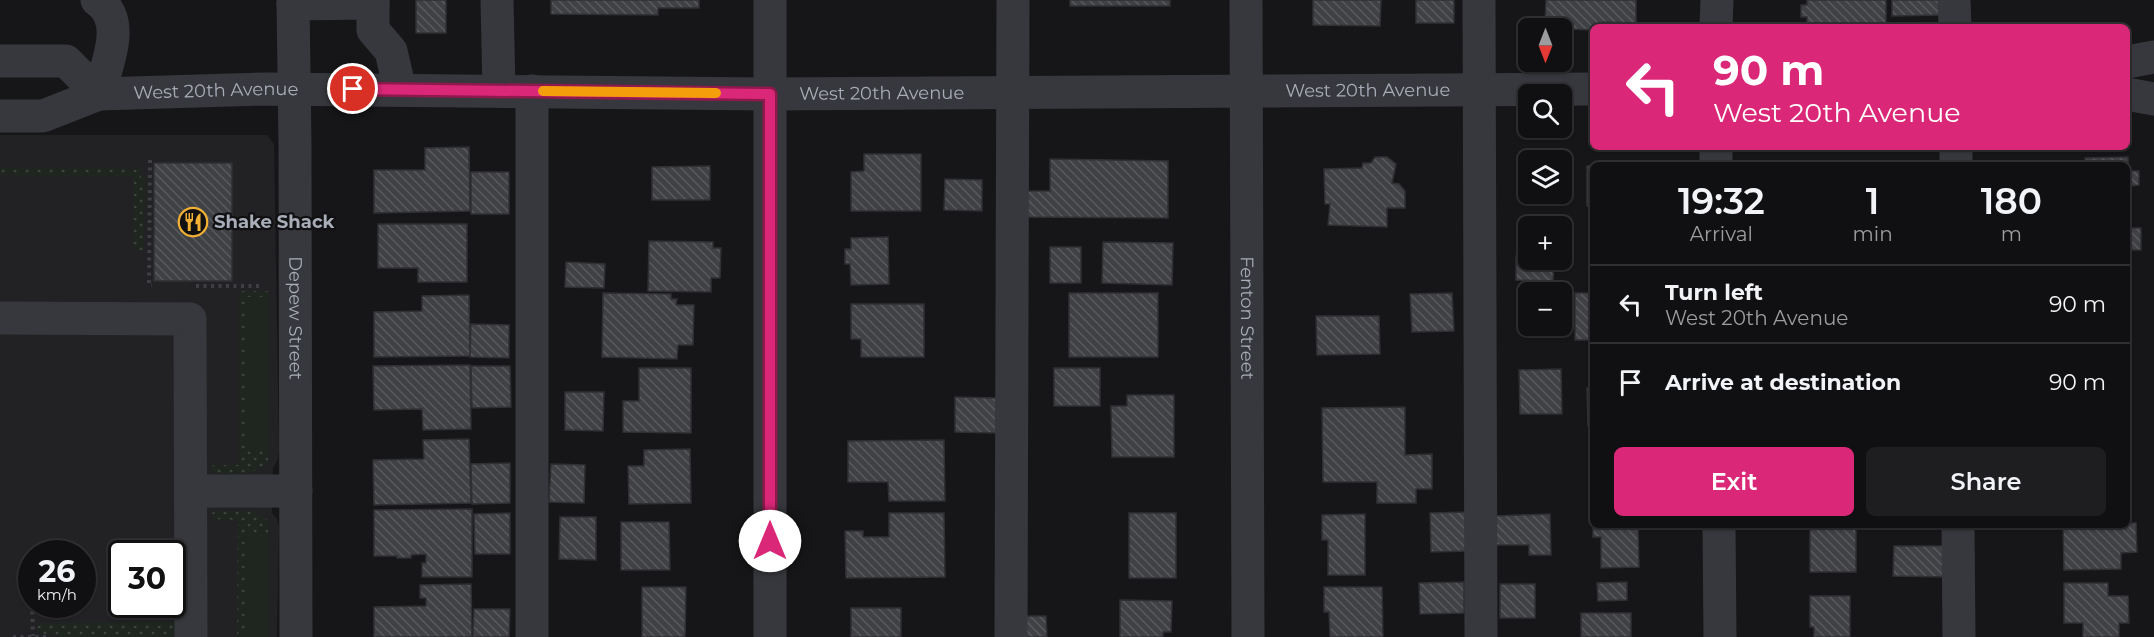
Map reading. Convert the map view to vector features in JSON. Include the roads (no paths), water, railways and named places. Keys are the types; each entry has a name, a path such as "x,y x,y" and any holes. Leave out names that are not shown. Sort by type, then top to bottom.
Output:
{"street":[{"path":"97,0 106,6 112,19 113,40 99,94"},
{"path":"497,0 499,91"},
{"path":"770,0 770,637"},
{"path":"1011,637 1013,0"},
{"name":"Fenton Street","path":"1246,0 1248,637"},
{"path":"1479,0 1481,637"},
{"path":"1716,24 1717,0"},
{"path":"1954,0 1955,24"},
{"path":"293,2 373,2 373,30 391,51 400,90"},
{"name":"Depew Street","path":"293,2 296,637"},
{"path":"2130,61 2154,57"},
{"path":"0,61 66,61 99,94"},
{"path":"0,84 30,80 66,61"},
{"name":"West 20th Avenue","path":"0,116 43,116 99,94 294,89 770,94 1590,89"},
{"path":"532,91 532,637"},
{"path":"2130,95 2154,99"},
{"path":"0,318 190,319 191,637"},
{"path":"191,491 296,491"},
{"path":"1719,528 1720,637"},
{"path":"1959,528 1959,637"}],"place":[{"name":"Shake Shack","path":"193,222"}]}
